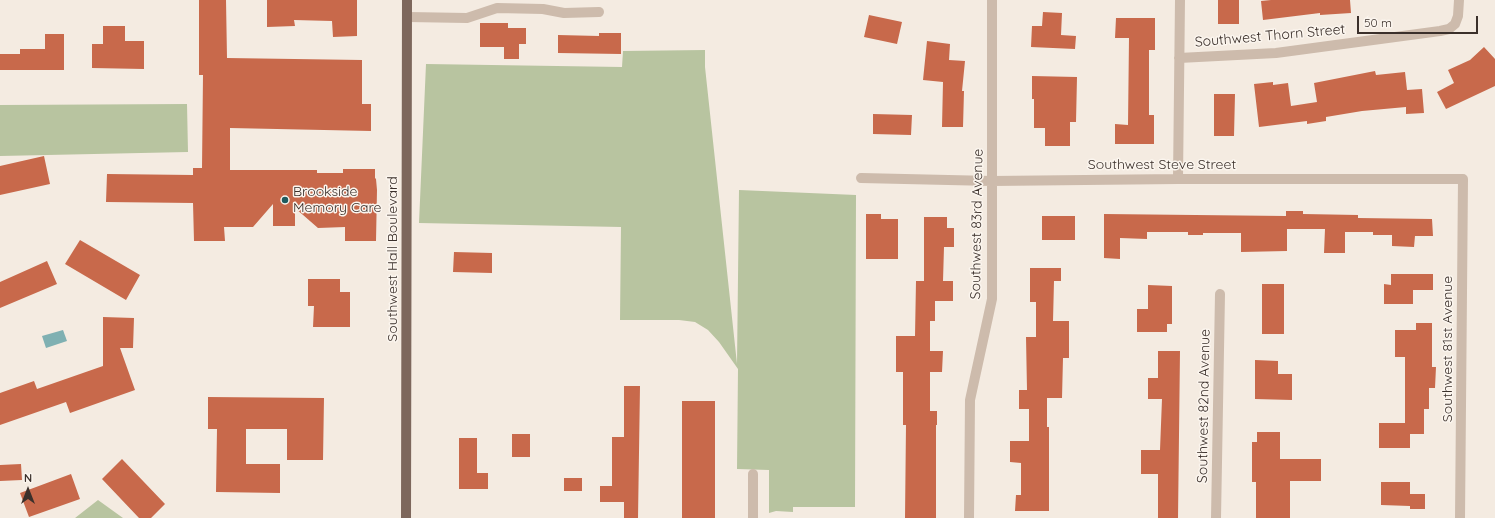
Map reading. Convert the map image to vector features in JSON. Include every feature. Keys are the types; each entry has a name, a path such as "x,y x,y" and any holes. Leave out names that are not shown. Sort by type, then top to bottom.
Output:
{"main road":[{"name":"Southwest Hall Boulevard","path":"406,518 407,0"}],"street":[{"name":"Southwest 83rd Avenue","path":"969,518 970,400 992,299 992,0"},
{"path":"1178,179 1180,0"},
{"name":"Southwest Thorn Street","path":"1179,58 1276,53 1440,31 1448,29 1455,24 1458,16 1459,0"},
{"path":"408,17 467,18 496,8 543,9 564,13 599,12"},
{"name":"Southwest Steve Street","path":"861,178 992,181 1178,179 1463,179"},
{"name":"Southwest 81st Avenue","path":"1460,518 1463,179"},
{"name":"Southwest 82nd Avenue","path":"1216,518 1220,294"},
{"path":"753,474 753,518"}],"green space":[{"path":"705,50 705,67 737,364 739,190 856,195 855,507 793,507 793,512 776,511 769,513 769,470 737,469 738,369 719,342 708,330 695,322 679,320 620,320 621,227 419,223 426,64 622,67 623,51"},
{"path":"187,104 188,152 0,156 0,105"},
{"path":"98,500 123,518 75,518"}],"water":[{"path":"63,330 67,341 46,348 42,336"}],"building":[{"path":"199,0 226,0 227,58 362,60 362,104 371,104 371,131 230,128 230,170 317,170 317,173 343,173 343,169 375,169 377,190 376,241 345,241 345,227 318,228 295,208 295,226 273,226 273,204 253,227 224,227 225,241 194,241 193,203 106,202 107,174 193,175 193,168 202,168 203,75 199,75"},
{"path":"267,0 357,0 357,36 333,37 332,21 294,20 295,26 267,27"},
{"path":"1218,0 1239,0 1239,24 1218,24"},
{"path":"1350,0 1351,13 1320,15 1320,13 1263,20 1261,1"},
{"path":"1043,12 1062,13 1061,35 1076,36 1075,49 1031,47 1032,26 1042,26"},
{"path":"869,15 902,22 897,44 864,37"},
{"path":"1116,18 1155,18 1155,50 1149,50 1149,115 1154,115 1154,144 1115,144 1115,124 1128,125 1129,38 1115,38"},
{"path":"480,23 508,23 508,28 526,28 526,44 519,44 519,59 504,59 504,47 480,47"},
{"path":"103,26 125,26 125,41 144,41 144,69 92,68 92,44 103,44"},
{"path":"599,33 621,33 621,54 558,53 558,35 599,36"},
{"path":"45,34 64,34 64,70 0,70 0,54 20,54 20,49 45,49"},
{"path":"927,41 950,44 949,60 965,61 962,91 964,91 963,127 942,127 943,82 923,80"},
{"path":"1484,47 1495,59 1495,86 1446,109 1437,92 1454,83 1448,70 1470,60"},
{"path":"1375,71 1376,75 1405,72 1407,90 1422,89 1424,113 1406,114 1406,107 1362,111 1326,117 1326,121 1307,124 1307,121 1259,127 1254,84 1273,82 1273,85 1288,83 1291,106 1317,102 1314,83"},
{"path":"1032,76 1077,77 1076,122 1070,122 1070,146 1045,146 1045,128 1034,128"},
{"path":"1214,94 1235,94 1234,136 1214,136"},
{"path":"873,114 912,115 911,135 873,134"},
{"path":"44,156 50,184 0,195 0,166"},
{"path":"1286,211 1303,211 1303,214 1358,215 1358,218 1432,219 1433,236 1415,236 1414,247 1392,246 1392,235 1373,235 1373,232 1345,232 1345,253 1324,253 1325,229 1287,229 1287,251 1241,252 1241,233 1203,233 1203,235 1188,235 1188,232 1147,232 1147,239 1120,238 1120,259 1104,258 1104,214 1286,216"},
{"path":"866,214 881,214 881,219 898,219 898,259 866,259"},
{"path":"1042,216 1075,216 1075,240 1042,240"},
{"path":"924,217 947,217 947,228 954,228 954,247 944,247 943,281 953,281 953,301 935,301 935,321 930,321 930,351 943,351 942,372 930,372 930,411 937,411 936,518 905,518 906,425 903,425 903,372 896,372 896,336 915,336 916,281 924,281"},
{"path":"80,240 140,275 126,300 65,264"},
{"path":"454,252 492,253 492,273 453,272"},
{"path":"47,261 57,284 0,308 0,282"},
{"path":"1030,268 1061,268 1061,281 1054,281 1053,321 1069,321 1069,358 1063,358 1062,398 1047,398 1047,427 1049,427 1049,511 1015,511 1016,495 1021,495 1021,463 1010,462 1010,441 1029,441 1029,409 1019,409 1019,390 1027,390 1026,337 1036,337 1036,302 1030,302"},
{"path":"1391,274 1433,274 1433,290 1413,290 1413,304 1384,304 1384,284 1391,285"},
{"path":"308,279 340,279 340,292 350,292 350,327 313,327 314,306 308,306"},
{"path":"1262,284 1284,284 1284,334 1262,334"},
{"path":"1148,285 1172,286 1172,324 1167,324 1167,332 1137,332 1137,309 1148,309"},
{"path":"103,317 134,318 133,348 120,348 135,390 70,413 66,402 0,425 0,393 34,381 37,389 103,366"},
{"path":"1416,323 1432,323 1432,367 1436,367 1435,388 1429,388 1429,409 1424,409 1424,434 1410,434 1410,448 1379,448 1379,423 1405,423 1405,357 1395,357 1395,330 1416,330"},
{"path":"1158,351 1180,351 1178,518 1158,518 1158,474 1141,474 1141,450 1160,450 1162,399 1148,399 1148,378 1158,378"},
{"path":"1255,360 1278,361 1278,374 1292,374 1292,400 1255,399"},
{"path":"624,386 640,386 638,518 624,518 624,502 600,502 600,486 612,486 612,437 624,437"},
{"path":"208,397 324,398 323,460 287,460 287,429 246,429 246,464 280,464 280,493 216,492 217,429 208,429"},
{"path":"682,401 715,401 715,518 682,518"},
{"path":"1257,432 1280,432 1280,459 1321,459 1321,481 1290,481 1290,518 1256,518 1256,482 1252,482 1252,442 1257,442"},
{"path":"512,434 530,434 530,457 512,457"},
{"path":"459,438 477,438 477,473 488,473 488,489 459,489"},
{"path":"122,459 165,504 151,518 139,518 102,479"},
{"path":"21,464 22,480 0,481 0,465"},
{"path":"71,474 80,499 29,517 20,493"},
{"path":"564,478 582,478 582,491 564,491"},
{"path":"1381,482 1410,482 1410,506 1381,505"},
{"path":"1410,494 1425,494 1425,509 1410,509"}],"place":[{"name":"Brookside Memory Care","path":"285,200"}]}
